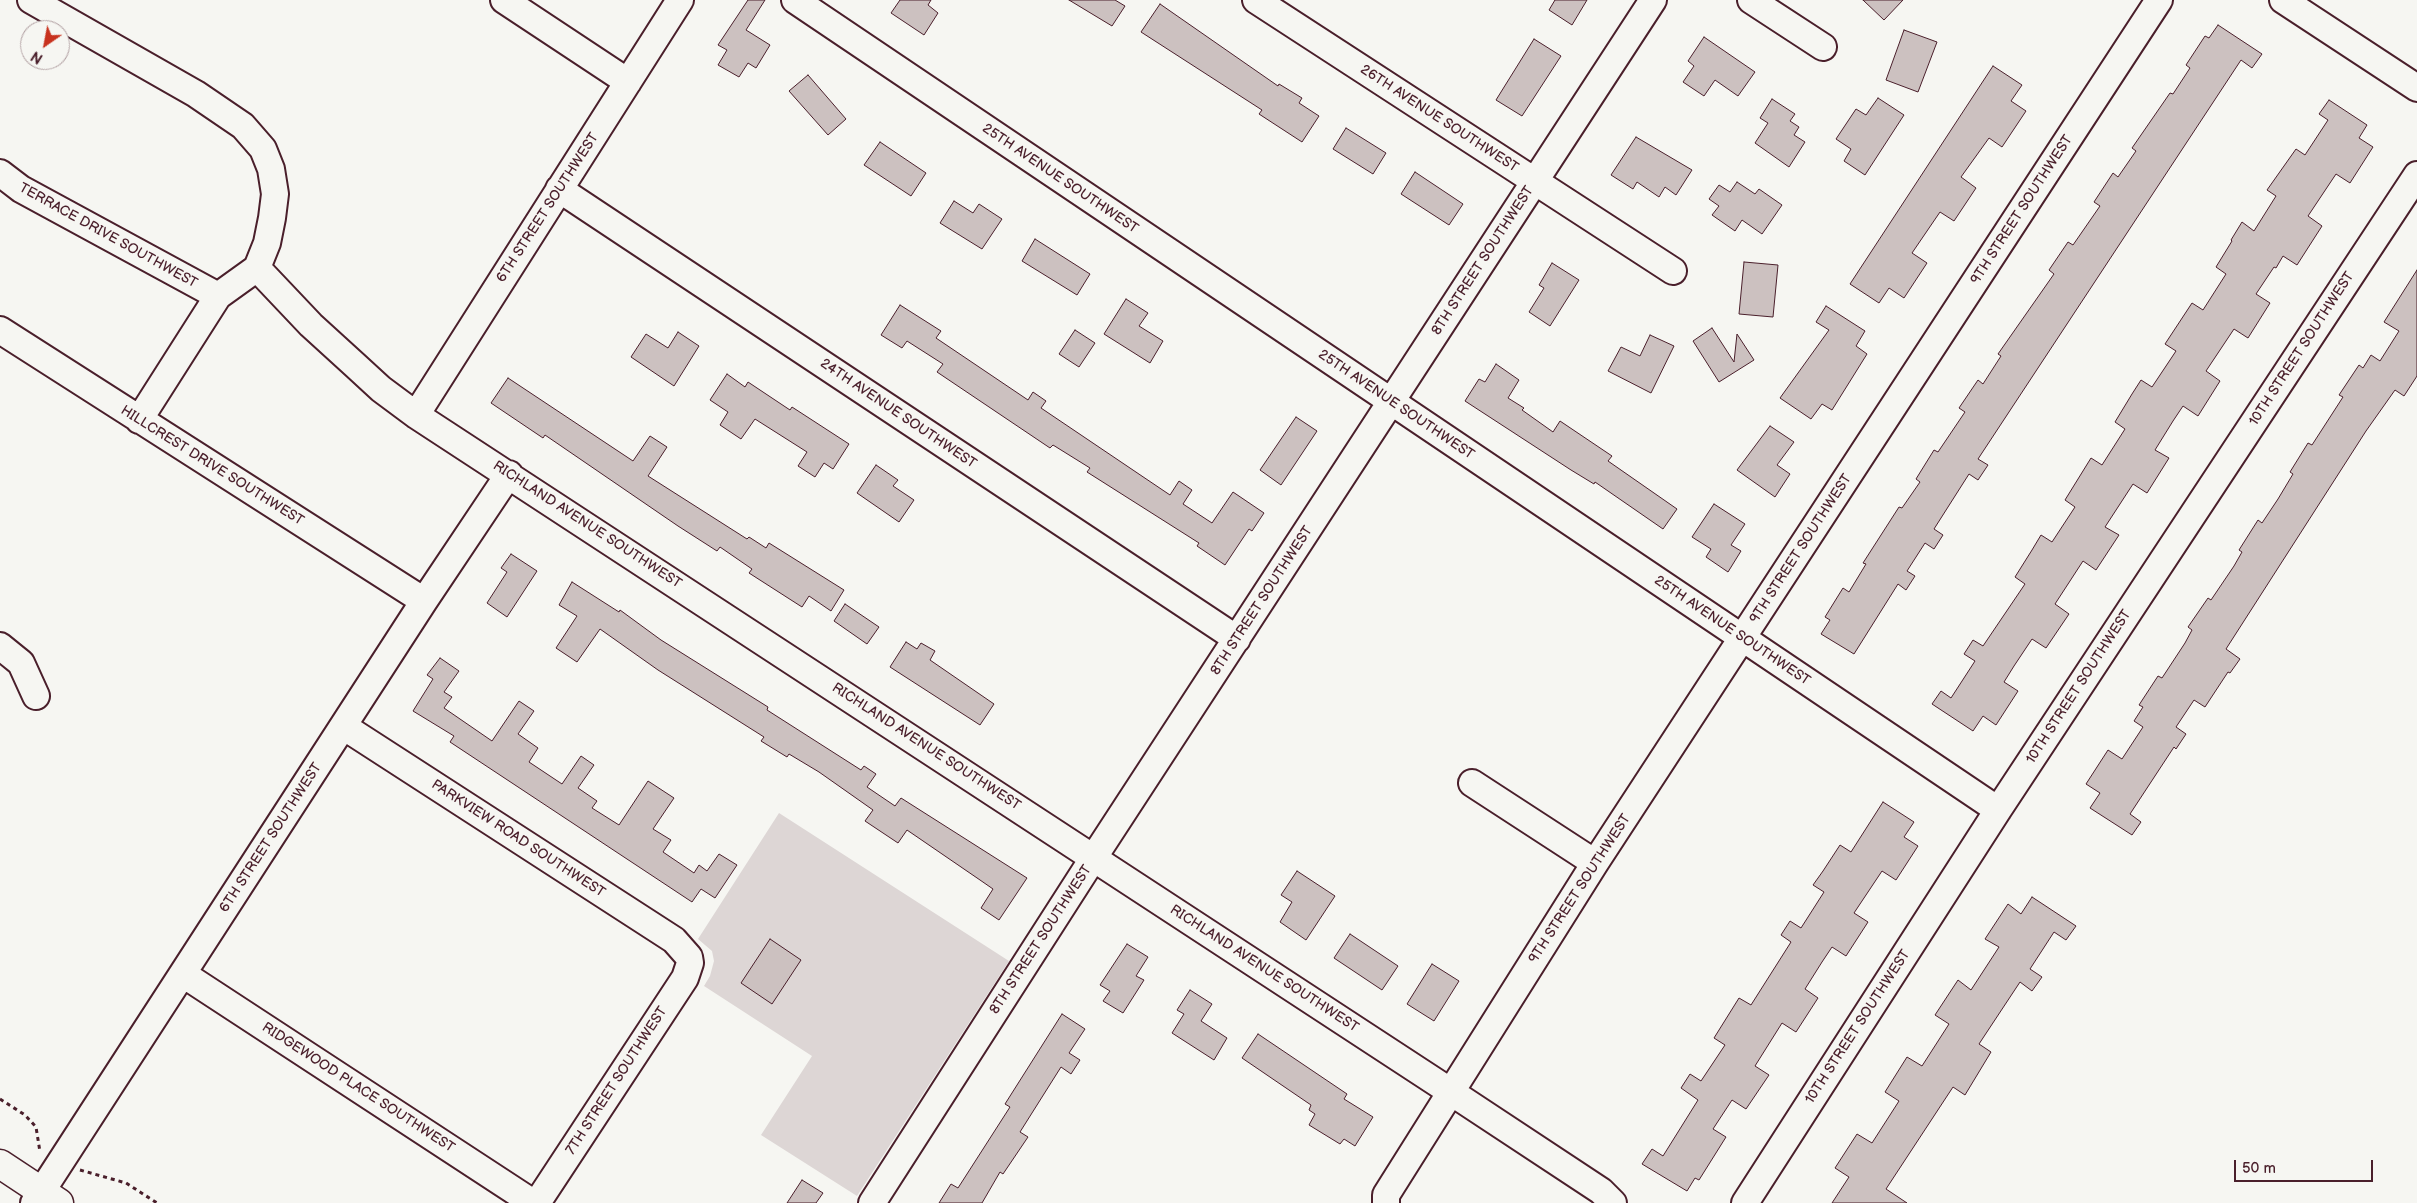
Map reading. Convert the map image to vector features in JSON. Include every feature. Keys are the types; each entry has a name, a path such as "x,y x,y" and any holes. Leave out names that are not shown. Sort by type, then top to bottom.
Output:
{"main road":[{"path":"0,1164 45,1199"}],"street":[{"path":"31,0 196,94 243,126 263,148 271,170 275,194 267,243 256,268 218,296 139,420"},
{"path":"504,0 628,82"},
{"name":"6TH STREET SOUTHWEST","path":"416,415 680,0"},
{"name":"25TH AVENUE SOUTHWEST","path":"795,0 1998,810"},
{"name":"26TH AVENUE SOUTHWEST","path":"1256,0 1673,271"},
{"name":"8TH STREET SOUTHWEST","path":"872,1203 1094,857 1653,0"},
{"path":"1751,0 1824,47"},
{"name":"9TH STREET SOUTHWEST","path":"1386,1203 1386,1195 1595,863 2159,0"},
{"path":"2283,0 2417,88"},
{"name":"TERRACE DRIVE SOUTHWEST","path":"0,173 21,189 218,296"},
{"name":"10TH STREET SOUTHWEST","path":"1745,1203 1998,810 2417,175"},
{"name":"24TH AVENUE SOUTHWEST","path":"559,189 1237,639"},
{"name":"RICHLAND AVENUE SOUTHWEST","path":"256,268 311,324 380,389 416,415 509,474 1451,1092 1601,1191 1613,1203"},
{"name":"HILLCREST DRIVE SOUTHWEST","path":"0,330 424,601"},
{"name":"6TH STREET SOUTHWEST","path":"45,1199 183,974 424,601 509,474"},
{"path":"0,646 21,663 36,696"},
{"name":"PARKVIEW ROAD SOUTHWEST","path":"343,726 674,940 689,957"},
{"path":"1472,783 1595,863"},
{"name":"7TH STREET SOUTHWEST","path":"537,1203 685,978 690,963 689,957"},
{"name":"RIDGEWOOD PLACE SOUTHWEST","path":"183,974 533,1203"}],"path":[{"path":"0,1099 25,1115 36,1127 40,1152"},
{"path":"86,1172 126,1183 157,1203"}],"shaded area":[{"path":"779,813 1009,961 857,1196 761,1135 812,1056 704,986 710,976 714,961 712,951 698,939"}],"building":[{"path":"748,0 765,0 746,30 770,45 756,68 748,63 739,77 718,65 727,50 718,45"},
{"path":"900,0 931,0 928,5 938,13 924,35 891,13"},
{"path":"1069,0 1115,0 1125,6 1112,26"},
{"path":"1555,0 1587,0 1572,25 1549,10"},
{"path":"1863,0 1903,0 1884,20"},
{"path":"1160,4 1278,86 1279,84 1302,98 1299,103 1319,116 1302,142 1259,114 1262,110 1141,32"},
{"path":"2218,25 2262,54 2252,68 2241,60 1978,459 1988,465 1978,480 1969,474 1934,529 1943,535 1934,549 1925,543 1907,571 1915,576 1906,590 1898,584 1854,654 1821,634 1830,620 1825,617 1843,588 1849,592 1866,564 1863,563 1899,507 1902,508 1920,482 1916,479 1934,450 1938,452 1965,412 1959,408 1978,380 1983,384 2001,356 1998,354 2054,274 2049,270 2068,242 2073,245 2100,206 2094,202 2113,173 2118,177 2136,151 2132,148 2170,93 2173,94 2190,68 2186,65 2205,36 2209,38"},
{"path":"1904,30 1937,42 1918,92 1886,80"},
{"path":"1704,37 1755,72 1738,96 1715,80 1704,96 1683,82 1694,66 1688,61"},
{"path":"1534,39 1561,56 1522,116 1496,100"},
{"path":"1993,66 2022,85 2011,101 2026,111 2002,147 1989,138 1961,177 1976,188 1954,221 1940,212 1912,253 1927,263 1904,298 1889,288 1879,303 1850,284"},
{"path":"808,75 846,119 828,135 789,91"},
{"path":"1878,98 1904,115 1865,175 1844,161 1851,149 1836,139 1856,109 1866,115"},
{"path":"1772,99 1795,114 1790,121 1799,127 1794,135 1805,142 1789,167 1755,143 1768,123 1760,118"},
{"path":"2329,100 2367,125 2359,138 2373,147 2350,183 2336,174 2308,216 2322,226 2297,265 2283,256 2256,294 2270,303 2248,338 2234,329 2206,371 2220,381 2198,416 2183,406 2173,421 2155,450 2169,458 2147,493 2133,484 2105,527 2119,535 2096,570 2083,561 2055,604 2069,614 2046,648 2032,639 2014,666 2004,682 2018,691 1996,725 1983,716 1973,731 1932,704 1941,691 1951,698 1975,661 1964,654 1973,640 1983,646 2025,584 2015,577 2041,535 2052,542 2075,507 2065,500 2091,458 2102,465 2125,429 2115,422 2132,394 2141,380 2152,387 2176,351 2165,344 2192,303 2203,310 2226,274 2216,267 2231,240 2242,222 2254,231 2276,196 2267,190 2296,149 2305,155 2328,120 2319,114"},
{"path":"1346,128 1386,153 1373,174 1333,149"},
{"path":"1636,137 1692,170 1676,195 1665,187 1659,197 1637,182 1633,189 1611,175"},
{"path":"880,142 926,173 911,196 864,165"},
{"path":"1415,172 1463,204 1449,225 1401,194"},
{"path":"1737,182 1755,194 1759,189 1782,205 1762,234 1742,220 1735,231 1712,215 1719,206 1709,199 1719,185 1730,192"},
{"path":"954,201 973,213 979,204 1002,219 982,249 940,223"},
{"path":"1035,239 1090,274 1077,295 1022,261"},
{"path":"1744,262 1778,265 1773,317 1739,314"},
{"path":"1552,263 1579,280 1550,326 1529,312 1544,288 1539,285"},
{"path":"2417,270 2417,376 2404,396 2395,390 2366,431 2226,649 2240,659 2230,673 2228,672 2205,707 2194,700 2176,727 2186,734 2176,749 2174,747 2130,814 2141,822 2132,835 2090,808 2100,793 2086,784 2108,750 2122,759 2143,727 2134,721 2143,707 2139,705 2158,676 2162,678 2185,643 2192,630 2188,627 2208,598 2211,600 2234,566 2242,552 2239,550 2258,520 2262,523 2278,499 2293,474 2290,472 2308,443 2312,445 2343,397 2339,395 2359,365 2363,368 2371,355 2380,361 2399,331 2384,322"},
{"path":"1126,299 1148,313 1139,326 1163,341 1150,363 1104,334"},
{"path":"900,305 941,331 936,338 1028,400 1033,392 1046,401 1041,408 1170,495 1179,481 1192,490 1183,504 1212,523 1233,492 1264,513 1252,531 1249,529 1225,565 1197,546 1199,543 1087,472 1090,468 1053,445 1050,448 937,372 943,364 907,341 902,348 881,335"},
{"path":"1826,306 1865,331 1856,346 1867,354 1832,410 1822,404 1811,419 1780,398 1829,330 1816,322"},
{"path":"1712,328 1734,362 1737,334 1754,360 1719,382 1693,341"},
{"path":"1075,330 1095,343 1079,367 1059,354"},
{"path":"678,332 699,346 674,386 631,357 646,334 668,348"},
{"path":"1650,335 1674,346 1651,393 1608,371 1621,347 1640,356"},
{"path":"1496,364 1519,380 1508,398 1524,408 1522,410 1553,432 1560,421 1612,456 1608,461 1677,509 1663,529 1595,482 1594,484 1571,470 1465,401 1479,379 1485,382"},
{"path":"727,374 745,387 748,382 790,410 792,407 849,444 833,469 824,463 815,477 798,466 807,452 755,419 741,439 720,425 728,412 710,400"},
{"path":"508,378 633,461 650,436 667,447 648,476 747,539 749,537 766,548 769,543 844,590 831,611 809,596 802,607 749,573 752,569 720,547 717,551 545,435 543,438 491,403"},
{"path":"1296,417 1317,431 1281,485 1260,470"},
{"path":"1770,426 1794,442 1777,465 1790,474 1775,497 1737,470"},
{"path":"876,465 898,480 893,486 914,500 899,522 857,493"},
{"path":"1714,504 1745,524 1731,545 1741,551 1728,572 1706,557 1711,549 1692,537"},
{"path":"511,554 537,571 507,617 487,603 507,572 501,568"},
{"path":"572,582 619,612 620,610 661,640 768,707 767,710 861,770 864,766 876,774 867,787 895,806 901,798 1027,878 999,920 981,908 993,889 907,830 898,843 865,821 873,810 819,772 789,754 787,757 761,741 764,737 658,670 600,629 577,662 556,648 577,616 559,605"},
{"path":"845,604 879,627 867,644 834,621"},
{"path":"906,642 917,649 921,643 935,651 930,660 994,704 980,725 890,667"},
{"path":"440,658 459,671 444,692 452,697 444,708 492,741 519,701 534,711 518,734 538,748 529,762 562,784 581,756 594,765 578,788 597,801 592,808 619,825 648,781 674,798 653,829 671,840 663,852 694,873 699,865 707,871 719,854 737,865 715,898 701,889 692,902 450,742 454,736 413,711 433,679 427,675"},
{"path":"1883,802 1914,822 1904,837 1918,846 1896,880 1882,871 1854,913 1868,922 1846,956 1832,947 1805,989 1818,998 1796,1032 1782,1023 1755,1066 1769,1075 1746,1109 1732,1100 1713,1129 1726,1137 1699,1180 1695,1178 1687,1191 1642,1164 1652,1149 1663,1156 1698,1100 1681,1088 1690,1074 1701,1081 1725,1045 1714,1038 1739,998 1751,1005 1791,942 1781,935 1790,921 1801,928 1824,892 1813,885 1840,845 1851,852"},
{"path":"1297,871 1335,896 1306,940 1280,922 1292,902 1281,895"},
{"path":"2032,897 2076,926 2066,940 2054,932 2030,969 2042,977 2032,991 2020,982 1979,1044 1991,1052 1965,1095 1953,1087 1886,1189 1907,1203 1832,1203 1849,1177 1835,1168 1857,1134 1872,1143 1899,1101 1885,1092 1907,1057 1922,1066 1949,1024 1935,1015 1958,980 1971,990 1999,947 1985,939 2008,904 2021,914"},
{"path":"1350,934 1398,966 1382,990 1334,958"},
{"path":"770,939 801,960 772,1004 741,983"},
{"path":"1127,944 1148,957 1136,976 1144,980 1123,1013 1103,1001 1110,991 1100,985"},
{"path":"1432,964 1459,981 1434,1021 1407,1004"},
{"path":"1190,990 1212,1004 1201,1021 1227,1038 1214,1060 1172,1033 1184,1014 1177,1010"},
{"path":"1062,1014 1085,1029 1069,1053 1080,1060 1071,1074 1061,1067 1020,1132 1028,1137 1003,1174 1000,1172 982,1203 939,1203 951,1184 958,1188 1010,1107 1005,1104"},
{"path":"1258,1034 1347,1094 1344,1099 1373,1117 1355,1146 1344,1139 1340,1144 1309,1125 1315,1114 1309,1110 1311,1105 1242,1058"},
{"path":"802,1180 823,1193 816,1203 787,1203"}]}
